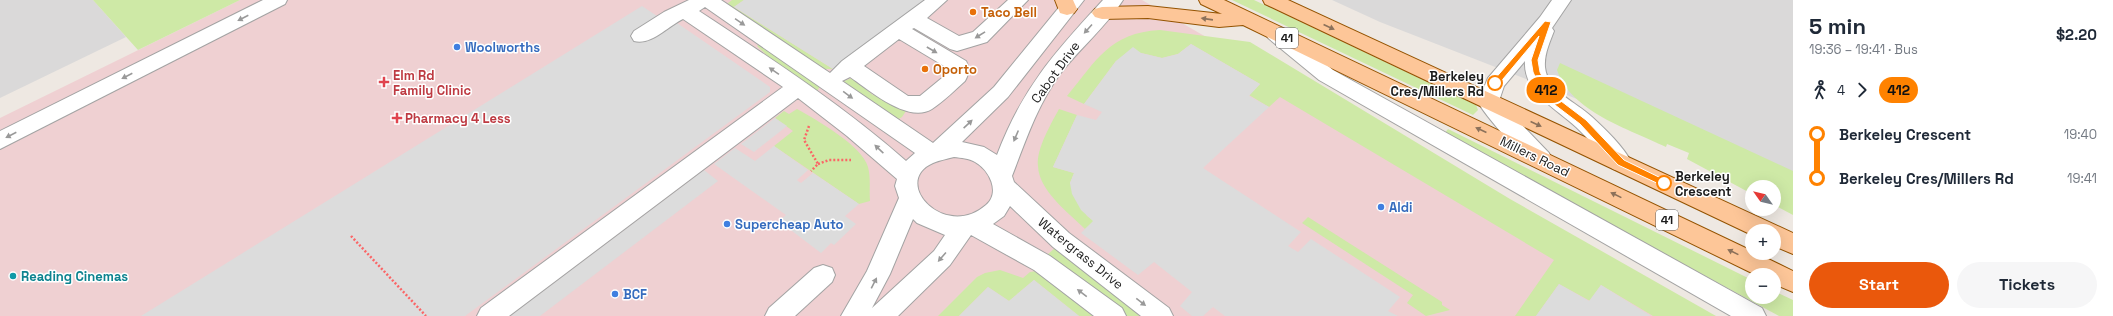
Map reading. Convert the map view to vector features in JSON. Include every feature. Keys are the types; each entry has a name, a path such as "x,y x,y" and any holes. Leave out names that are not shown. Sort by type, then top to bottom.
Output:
{"main road":[{"name":"Millers Road","path":"1208,0 1541,159 1793,282"},
{"name":"41","path":"1272,0 1488,102 1621,162 1750,224"},
{"path":"1108,6 1219,21 1245,18"},
{"path":"1781,238 1793,244"}],"street":[{"path":"0,141 278,0"},
{"path":"641,36 684,10 707,0 935,152 954,149 969,151 983,156 994,165 1003,181 1004,196 993,213 969,225 951,226 925,218 915,210 909,200 905,188 908,175 913,166 935,152 1002,92 1069,3"},
{"path":"816,100 830,82 938,0"},
{"path":"906,25 957,44 980,37 1019,0"},
{"path":"1541,159 1512,130 1488,102 1495,83 1547,22 1562,0"},
{"name":"Cabot Drive","path":"1003,181 1017,134 1036,94 1069,50 1108,6"},
{"path":"684,10 816,100 874,144 908,175"},
{"path":"1547,22 1535,60 1536,72 1544,88 1558,103 1583,122 1621,162"},
{"path":"850,66 904,103 924,104 958,76 959,66 906,25"},
{"name":"Millers Road","path":"1275,33 1326,75 1753,316"},
{"path":"490,316 798,87"},
{"name":"Watergrass Drive","path":"1003,181 1061,240 1160,316"},
{"path":"854,316 866,299 886,259 909,200"},
{"path":"881,316 942,258 969,225"},
{"path":"969,225 1042,263 1113,316"},
{"path":"778,316 823,275"}],"path":[{"path":"810,124 804,140 818,164"},
{"path":"811,171 818,164 829,160 854,160"},
{"path":"351,236 426,316"}],"shaded area":[{"path":"0,0 93,0 126,37 0,98"},
{"path":"240,0 1142,0 1690,316 0,316 0,118"},
{"path":"744,0 925,0 833,69 734,7"},
{"path":"1332,0 1793,0 1793,189 1781,184 1781,180 1773,180 1697,146 1380,22"},
{"path":"642,6 672,26 677,23 770,87 770,92 465,316 141,316"},
{"path":"1191,44 1260,84 1249,96 1269,107 1203,168 1301,232 1288,246 1298,252 1311,239 1400,297 1388,311 1398,316 1225,316 1213,307 1203,316 1192,316 1180,306 1192,292 1154,262 1138,275 1081,233 1093,221 1081,210 1072,194 1070,183 1074,173 1053,167 1077,115 1096,120 1102,112 1084,104 1116,61 1133,47 1141,53 1162,58 1178,54"},
{"path":"775,118 787,126 754,152 741,144"},
{"path":"774,146 808,170 797,180 798,181 801,183 813,173 859,204 845,216 856,224 834,245 831,243 821,253 779,221 786,215 714,164 735,148 755,161"},
{"path":"704,170 718,181 540,316 510,316"},
{"path":"1034,280 1079,316 959,316 988,287 1009,301"},
{"path":"1559,284 1589,301 1601,285 1651,316 1536,316"}],"green space":[{"path":"93,0 240,0 138,50"},
{"path":"732,0 744,0 734,7 833,69 824,69 729,7 728,3"},
{"path":"1232,0 1254,0 1476,105 1478,110 1473,115"},
{"path":"1160,30 1250,42 1510,199 1716,316 1653,316 1601,285 1590,301 1559,284 1536,316 1515,316 1554,260 1280,97 1269,107 1249,95 1260,84 1191,44 1178,54 1162,58 1141,53 1116,61 1084,104 1067,96 1096,60 1116,43 1143,32"},
{"path":"759,44 820,85 818,90 815,92 780,68 757,46"},
{"path":"1560,63 1793,171 1793,215 1781,209 1781,180 1745,180 1745,190 1687,159 1689,153 1667,144 1666,147 1603,118 1575,97 1564,85 1557,70"},
{"path":"852,78 873,95 885,97 906,111 902,117 897,120 845,84 844,81"},
{"path":"797,109 837,134 857,150 868,167 870,180 870,201 859,204 774,146 793,131 775,118 784,111 789,114"},
{"path":"1059,109 1077,115 1053,167 1074,173 1070,183 1087,216 1094,221 1085,229 1063,208 1043,184 1038,166 1039,152 1048,129"},
{"path":"1448,129 1745,277 1745,298 1444,134"},
{"path":"1308,217 1442,302 1442,305 1450,310 1426,316 1407,303 1413,295 1302,223"},
{"path":"1055,248 1144,316 1127,316 1047,255"},
{"path":"1000,270 1023,278 1030,272 1036,271 1095,316 1079,316 1034,280 1009,301 988,287 959,316 938,316 977,277 985,273"},
{"path":"1781,294 1793,300 1793,316 1779,316 1757,304 1781,304"}],"bus line":[{"name":"412","path":"1495,83 1547,22 1535,60 1536,72 1544,88 1558,103 1583,122 1621,162 1664,183"}],"place":[{"name":"Taco Bell","path":"973,12"},
{"name":"Woolworths","path":"457,47"},
{"name":"Oporto","path":"925,69"},
{"name":"Elm Rd Family Clinic","path":"384,82"},
{"name":"Berkeley Cres/Millers Rd","path":"1495,83"},
{"name":"Pharmacy 4 Less","path":"397,118"},
{"name":"Berkeley Crescent","path":"1664,183"},
{"name":"Aldi","path":"1381,207"},
{"name":"Supercheap Auto","path":"727,224"},
{"name":"Reading Cinemas","path":"13,276"},
{"name":"BCF","path":"615,294"}]}
